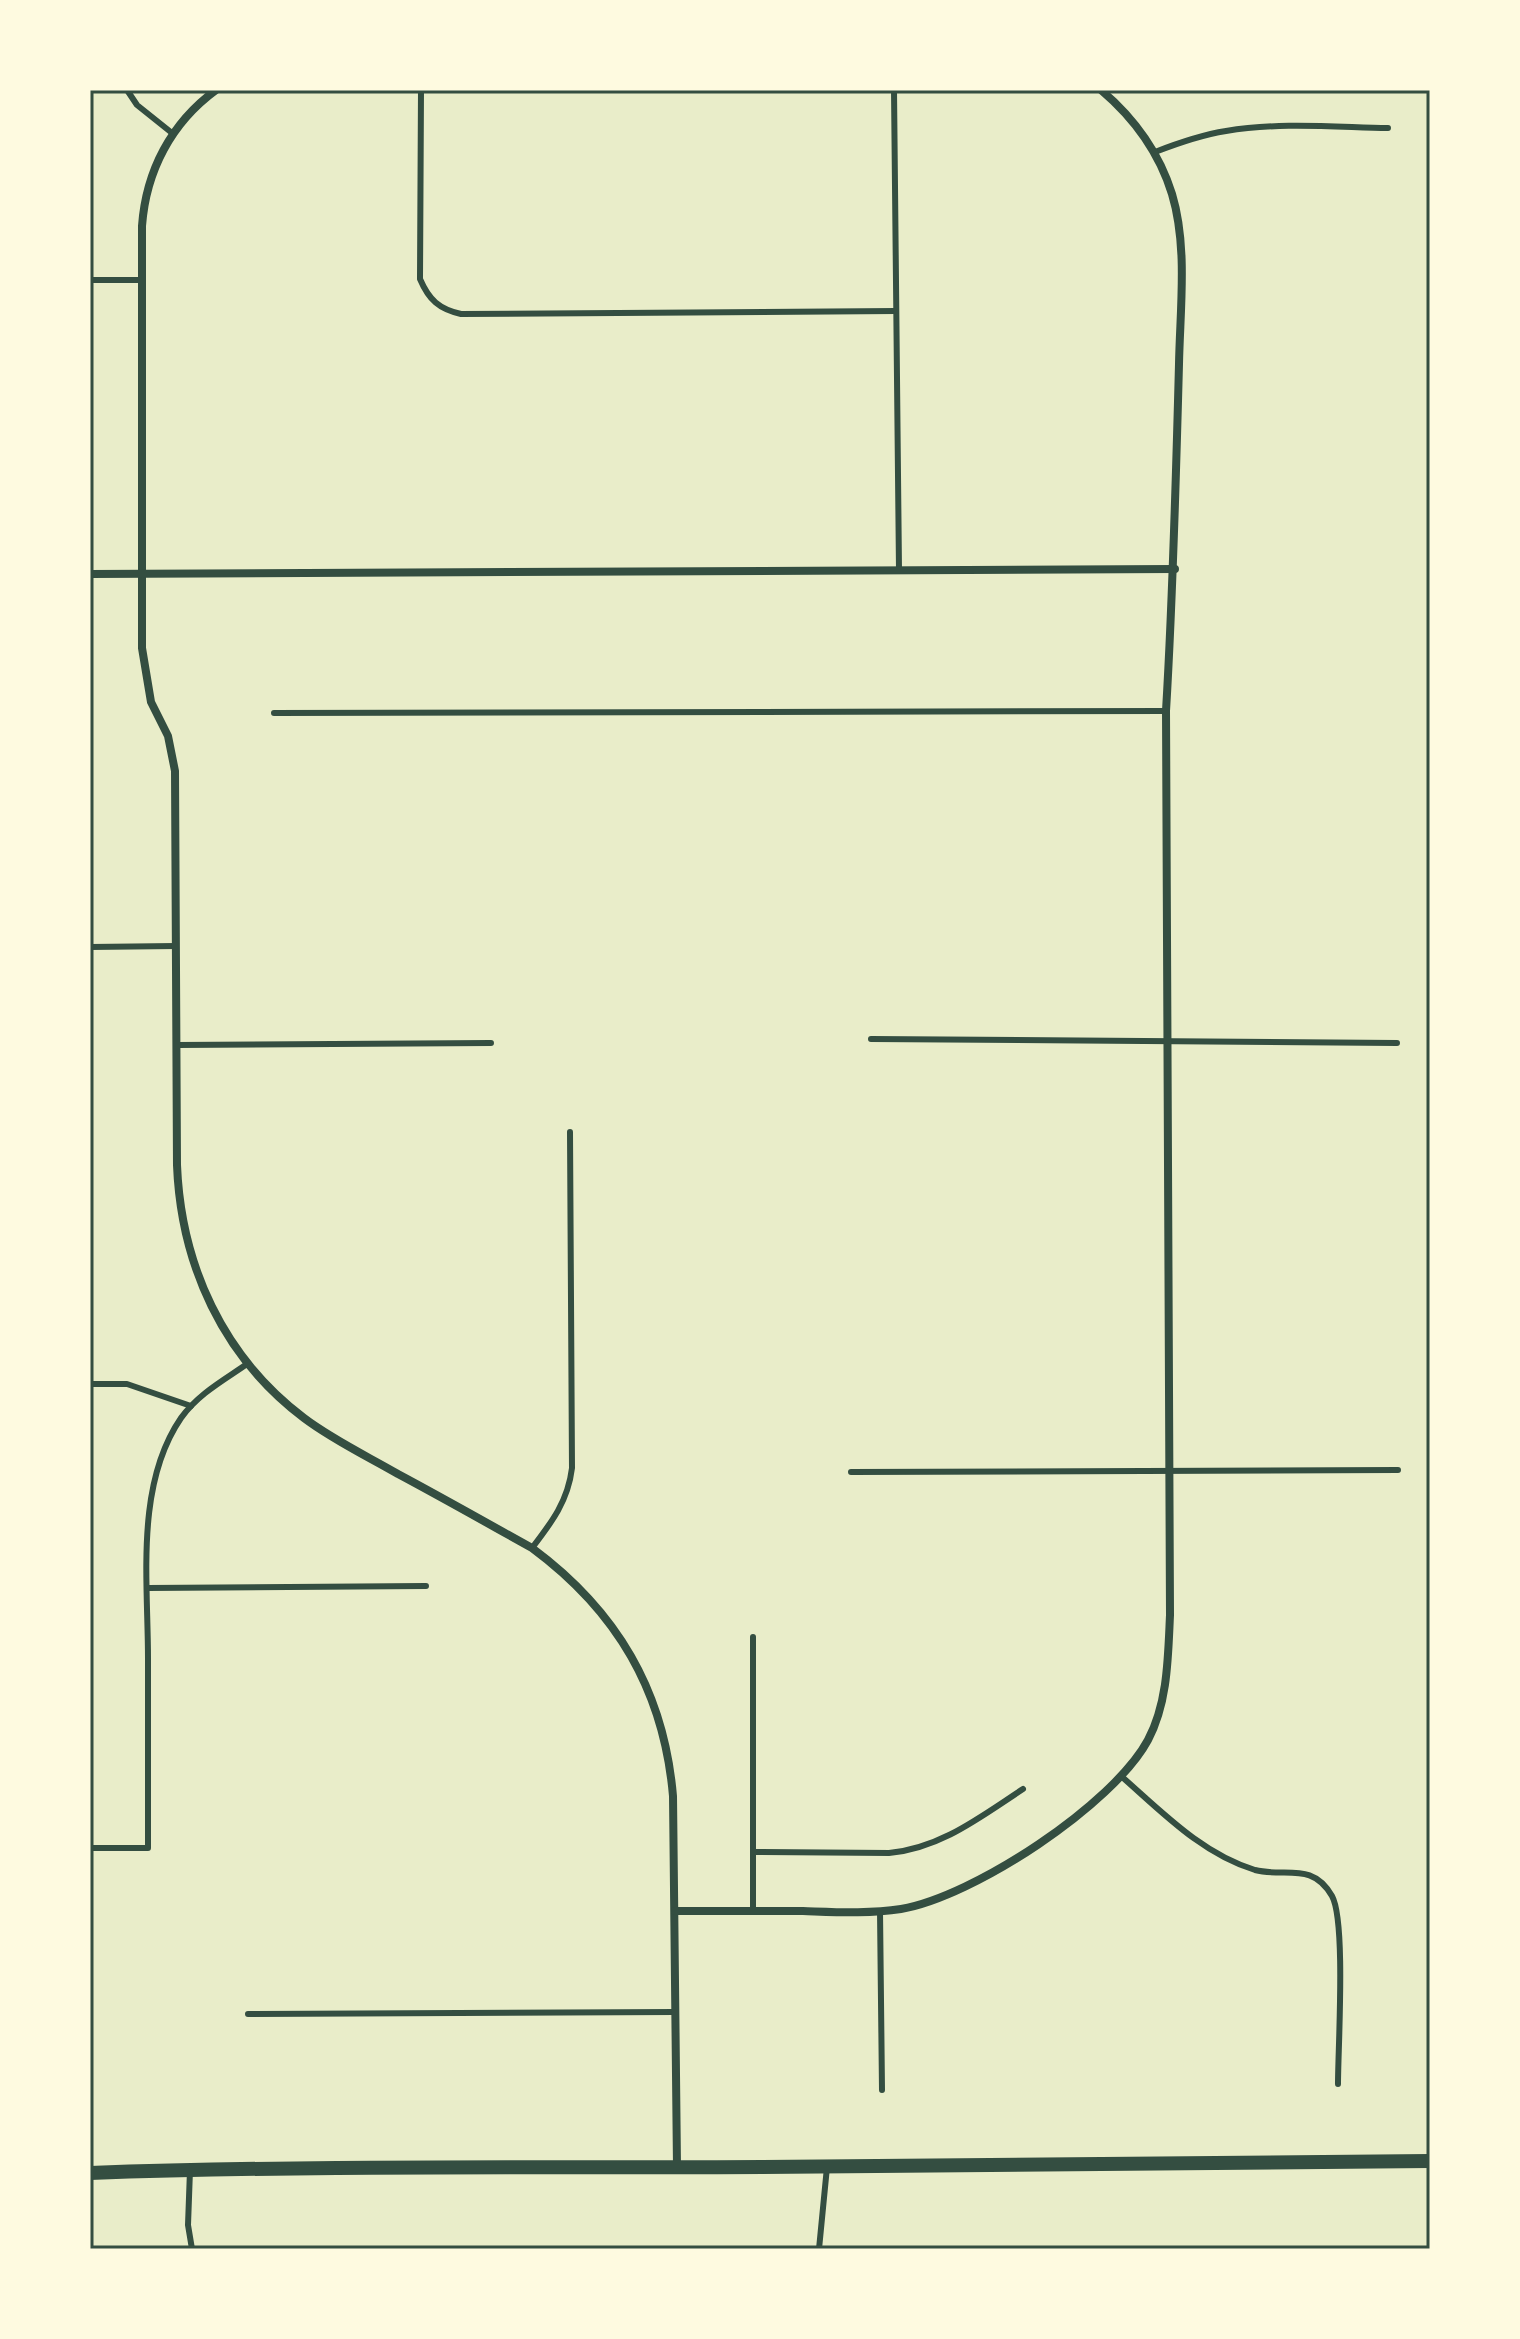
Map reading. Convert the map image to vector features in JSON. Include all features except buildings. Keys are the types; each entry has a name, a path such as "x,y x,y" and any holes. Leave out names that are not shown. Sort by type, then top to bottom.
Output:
{"street":[{"path":"216,90 172,133 145,196 142,226 142,648 151,702 168,736 175,771 177,1165 182,1221 195,1273 206,1297 247,1364 285,1403 318,1428 532,1548 559,1568 603,1613 637,1665 659,1719 671,1771 677,2167"},
{"path":"675,1911 880,1911 934,1900 987,1877 1044,1839 1121,1776 1137,1758 1157,1720 1166,1681 1170,1615 1166,711 1175,569 1181,248 1172,194 1155,152 1133,123 1101,90"},
{"path":"90,574 1175,569"},
{"path":"90,2173 1430,2161"}],"lane":[{"path":"127,90 137,105 172,133"},
{"path":"421,90 420,279 427,295 445,310 461,314 896,311"},
{"path":"894,90 899,570"},
{"path":"1155,152 1189,139 1226,131 1277,126 1388,128"},
{"path":"90,280 142,280"},
{"path":"274,713 1166,711"},
{"path":"90,947 176,946"},
{"path":"871,1039 1397,1043"},
{"path":"177,1045 491,1043"},
{"path":"532,1548 559,1512 570,1484 572,1468 570,1132"},
{"path":"90,1848 148,1848 147,1542 155,1484 171,1436 191,1406 247,1364"},
{"path":"90,1384 127,1384 191,1406"},
{"path":"851,1472 1398,1470"},
{"path":"148,1588 426,1586"},
{"path":"753,1637 753,1911"},
{"path":"1121,1776 1197,1842 1257,1870 1294,1871 1312,1876 1332,1896 1339,1923 1338,2084"},
{"path":"753,1852 910,1851 950,1836 1023,1789"},
{"path":"880,1911 882,2090"},
{"path":"248,2014 675,2012"},
{"path":"819,2249 827,2167"},
{"path":"190,2170 188,2225 192,2249"}]}
